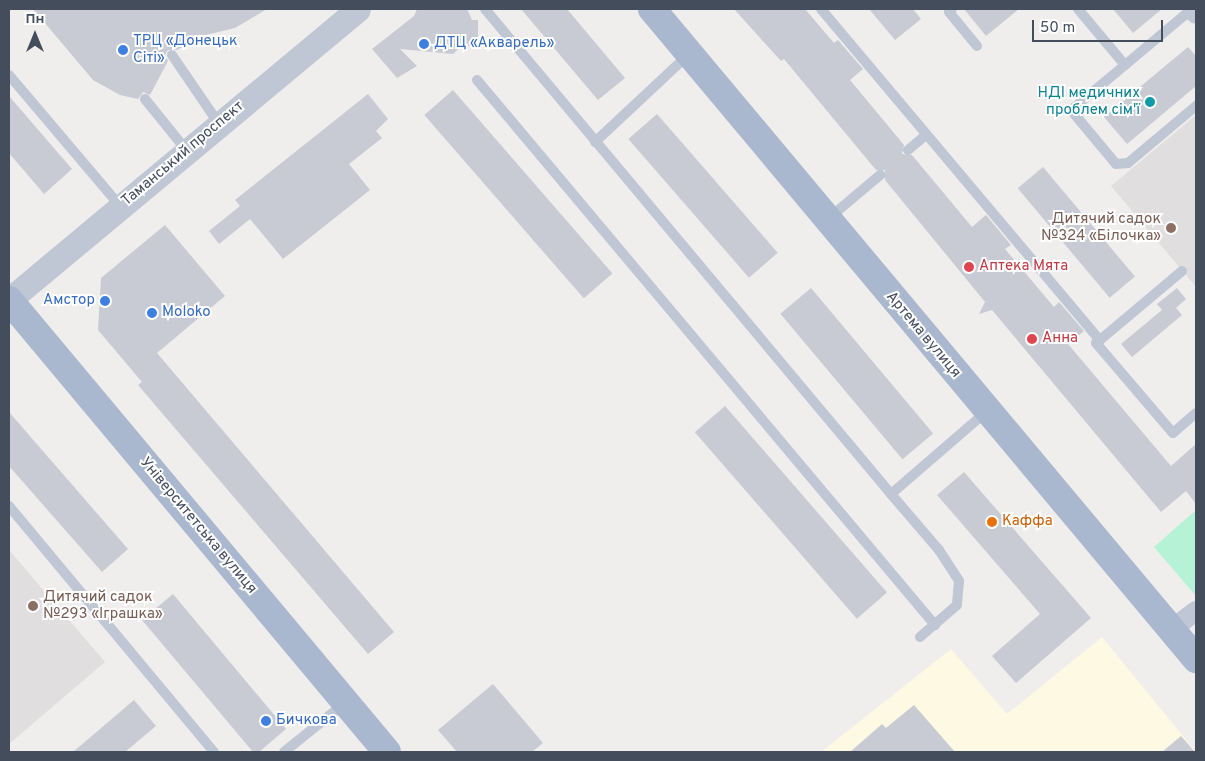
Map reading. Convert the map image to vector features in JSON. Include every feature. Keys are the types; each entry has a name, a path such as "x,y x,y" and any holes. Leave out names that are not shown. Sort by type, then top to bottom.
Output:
{"main road":[{"name":"Артема вулиця","path":"652,9 1196,659"},
{"name":"Університетська вулиця","path":"9,300 387,752"}],"street":[{"name":"Таманський проспект","path":"9,300 358,9"},
{"path":"1192,9 1196,14"},
{"path":"1172,629 1196,610"}],"lane":[{"path":"485,9 940,550 959,581 956,605 920,637"},
{"path":"821,9 1100,340"},
{"path":"952,9 949,12 977,46"},
{"path":"1078,9 1125,65"},
{"path":"1192,9 1072,110 1116,164 1128,163 1196,106"},
{"path":"595,142 689,54"},
{"path":"172,55 219,124"},
{"path":"9,75 121,207"},
{"path":"477,80 935,625"},
{"path":"145,100 187,151"},
{"path":"908,150 926,135"},
{"path":"827,220 880,175"},
{"path":"1182,270 1096,342 1173,433 1196,413"},
{"path":"891,494 987,410"},
{"path":"9,506 214,752"},
{"path":"284,752 346,703"}],"shaded area":[{"name":"Дитячий садок №324 «Білочка»","path":"1196,115 1196,287 1111,186"},
{"name":"Дитячий садок №293 «Іграшка»","path":"9,550 105,662 9,744"},
{"path":"1102,637 1196,752 821,752 951,649 1007,714"}],"green space":[{"path":"1196,510 1196,596 1154,547"}],"building":[{"name":"ТРЦ «Донецьк Сіті»","path":"33,9 267,9 235,28 201,36 177,50 168,50 165,55 168,61 150,95 143,92 138,99 120,95 93,80"},
{"name":"ДТЦ «Акварель»","path":"417,9 467,9 472,20 478,20 478,41 470,41 470,46 460,47 453,54 400,49 417,66 397,78 372,49 414,16"},
{"path":"521,9 567,9 625,78 598,100"},
{"path":"734,9 805,9 834,43 838,40 863,69 850,80 904,145 902,154 912,155 972,227 986,215 1011,245 1005,249 1054,307 1059,302 1084,331 1068,344 1171,466 1196,444 1196,504 1186,491 1161,512 992,310 979,314 985,302 885,180 885,170 876,170 784,59 781,61"},
{"path":"869,9 913,9 921,19 895,40"},
{"path":"964,9 1019,9 986,36"},
{"path":"1113,9 1162,9 1133,33"},
{"name":"НДІ медичних проблем сім'ї","path":"1188,47 1196,56 1196,86 1127,144 1104,117"},
{"path":"453,90 612,273 584,298 424,115"},
{"path":"368,94 388,119 376,131 382,138 349,164 370,190 283,259 250,219 219,244 209,231 240,206 235,200"},
{"path":"9,96 72,169 44,194 9,153"},
{"path":"657,114 778,253 749,278 628,139"},
{"path":"1043,167 1135,277 1110,298 1018,188"},
{"path":"165,225 225,296 157,353 394,632 368,654 138,385 142,382 98,330 101,278"},
{"path":"811,288 933,434 902,459 780,314"},
{"path":"1177,288 1186,299 1176,308 1182,315 1132,357 1121,344 1162,310 1157,304"},
{"path":"725,406 887,592 857,619 695,432"},
{"path":"9,412 128,549 102,572 9,466"},
{"path":"964,472 1091,618 1016,683 992,656 1040,614 937,495"},
{"path":"173,594 286,729 259,752 253,752 142,620"},
{"path":"493,684 543,743 532,752 457,752 438,730"},
{"path":"134,700 156,726 125,752 73,752"},
{"path":"914,705 955,752 850,752 882,724 886,728"},
{"path":"1181,736 1195,752 1162,752"}],"place":[{"name":"ДТЦ «Акварель»","path":"424,44"},
{"name":"ТРЦ «Донецьк Сіті»","path":"123,50"},
{"name":"НДІ медичних проблем сім'ї","path":"1150,102"},
{"name":"Дитячий садок №324 «Білочка»","path":"1171,228"},
{"name":"Аптека Мята","path":"969,267"},
{"name":"Амстор","path":"105,301"},
{"name":"Moloko","path":"152,313"},
{"name":"Анна","path":"1032,339"},
{"name":"Каффа","path":"992,522"},
{"name":"Дитячий садок №293 «Іграшка»","path":"33,606"},
{"name":"Бичкова","path":"266,721"}]}
